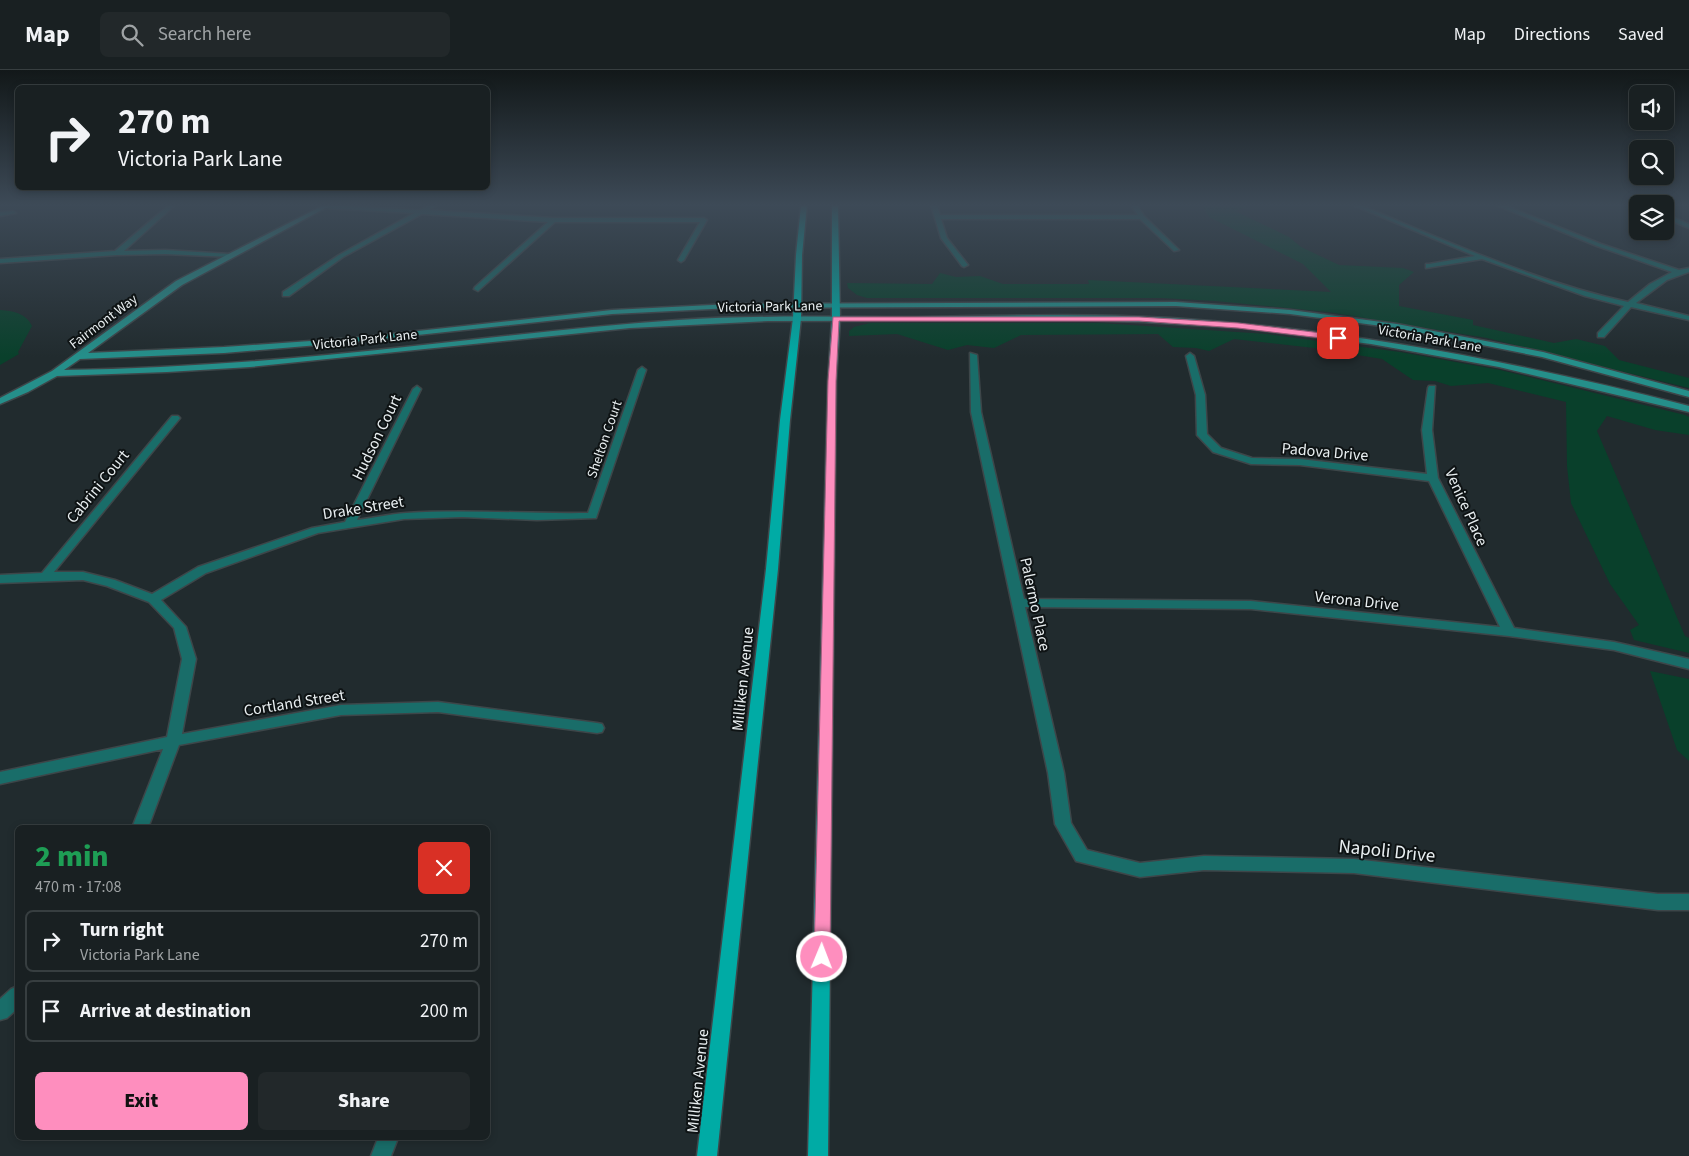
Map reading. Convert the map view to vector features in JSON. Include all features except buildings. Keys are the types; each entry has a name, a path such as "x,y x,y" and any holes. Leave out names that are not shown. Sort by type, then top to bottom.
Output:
{"main road":[{"name":"Milliken Avenue","path":"707,1156 756,721 797,312 799,256"},
{"path":"818,1156 832,391 836,312 835,256"}],"street":[{"path":"0,262 82,256"},
{"path":"225,256 230,256"},
{"name":"Fairmont Way","path":"0,401 25,390 55,373 179,283 230,256"},
{"path":"286,294 342,256"},
{"path":"478,289 514,256"},
{"path":"681,260 683,256"},
{"path":"957,256 964,265"},
{"path":"1477,256 1541,278 1628,304 1689,318"},
{"path":"1631,256 1676,271 1689,270"},
{"path":"1429,266 1480,257"},
{"path":"1601,335 1628,304 1676,271"},
{"name":"Victoria Park Lane","path":"55,373 170,369 277,362 609,327 745,318 797,312 1176,304 1290,312 1397,326 1500,346 1590,367 1689,394"},
{"name":"Victoria Park Lane","path":"80,356 189,352 304,344 612,312 732,306 797,312 1089,317 1238,326 1373,342 1575,381 1689,409"},
{"name":"Palermo Place","path":"974,355 976,412 1056,773 1063,824 1082,856"},
{"name":"Padova Drive","path":"1190,356 1204,411 1202,435 1217,450 1251,461 1300,462 1433,478"},
{"name":"Shelton Court","path":"592,516 642,370"},
{"name":"Venice Place","path":"1432,388 1427,430 1433,478 1509,632"},
{"name":"Hudson Court","path":"349,526 417,389"},
{"name":"Cabrini Court","path":"45,576 175,418"},
{"name":"Drake Street","path":"153,599 202,570 316,530 414,516 462,514 537,517 592,516"},
{"path":"0,579 83,576 111,583 153,599 180,627 189,659 173,741 141,825"},
{"name":"Verona Drive","path":"1019,603 1251,605 1509,632 1614,646 1689,664"},
{"name":"Cortland Street","path":"0,778 173,741 341,710 438,707 597,728"},
{"name":"Napoli Drive","path":"1082,856 1140,870 1204,862 1354,866 1658,902 1689,902"},
{"path":"0,1011 15,1000"},
{"path":"381,1156 387,1140"}],"green space":[{"path":"1286,256 1319,256 1339,265 1403,268 1414,272 1399,285 1399,306 1473,320 1473,325 1554,343 1576,339 1605,346 1619,360 1689,378 1689,388 1487,338 1328,312 1215,301 1161,298 867,298 857,295 848,288 847,283 932,284 940,273 956,277 980,276 1003,284 1089,284 1088,280 1331,292 1303,264"},
{"path":"0,310 23,315 32,326 18,352 19,354 0,365"},
{"path":"870,323 1100,323 1267,334 1400,352 1500,370 1685,415 1689,417 1689,435 1655,430 1607,416 1597,431 1685,636 1689,638 1689,653 1634,640 1630,630 1639,625 1610,584 1571,503 1567,466 1566,402 1488,383 1451,386 1435,381 1413,380 1382,359 1314,348 1234,339 1209,351 1196,348 1173,347 1158,334 1021,335 994,348 967,345 948,350 897,334 849,336 849,331 854,327"},
{"path":"1650,671 1689,679 1689,761 1677,750"}],"route":[{"path":"822,957 832,381 836,319 1089,317 1238,326 1338,338"}]}
